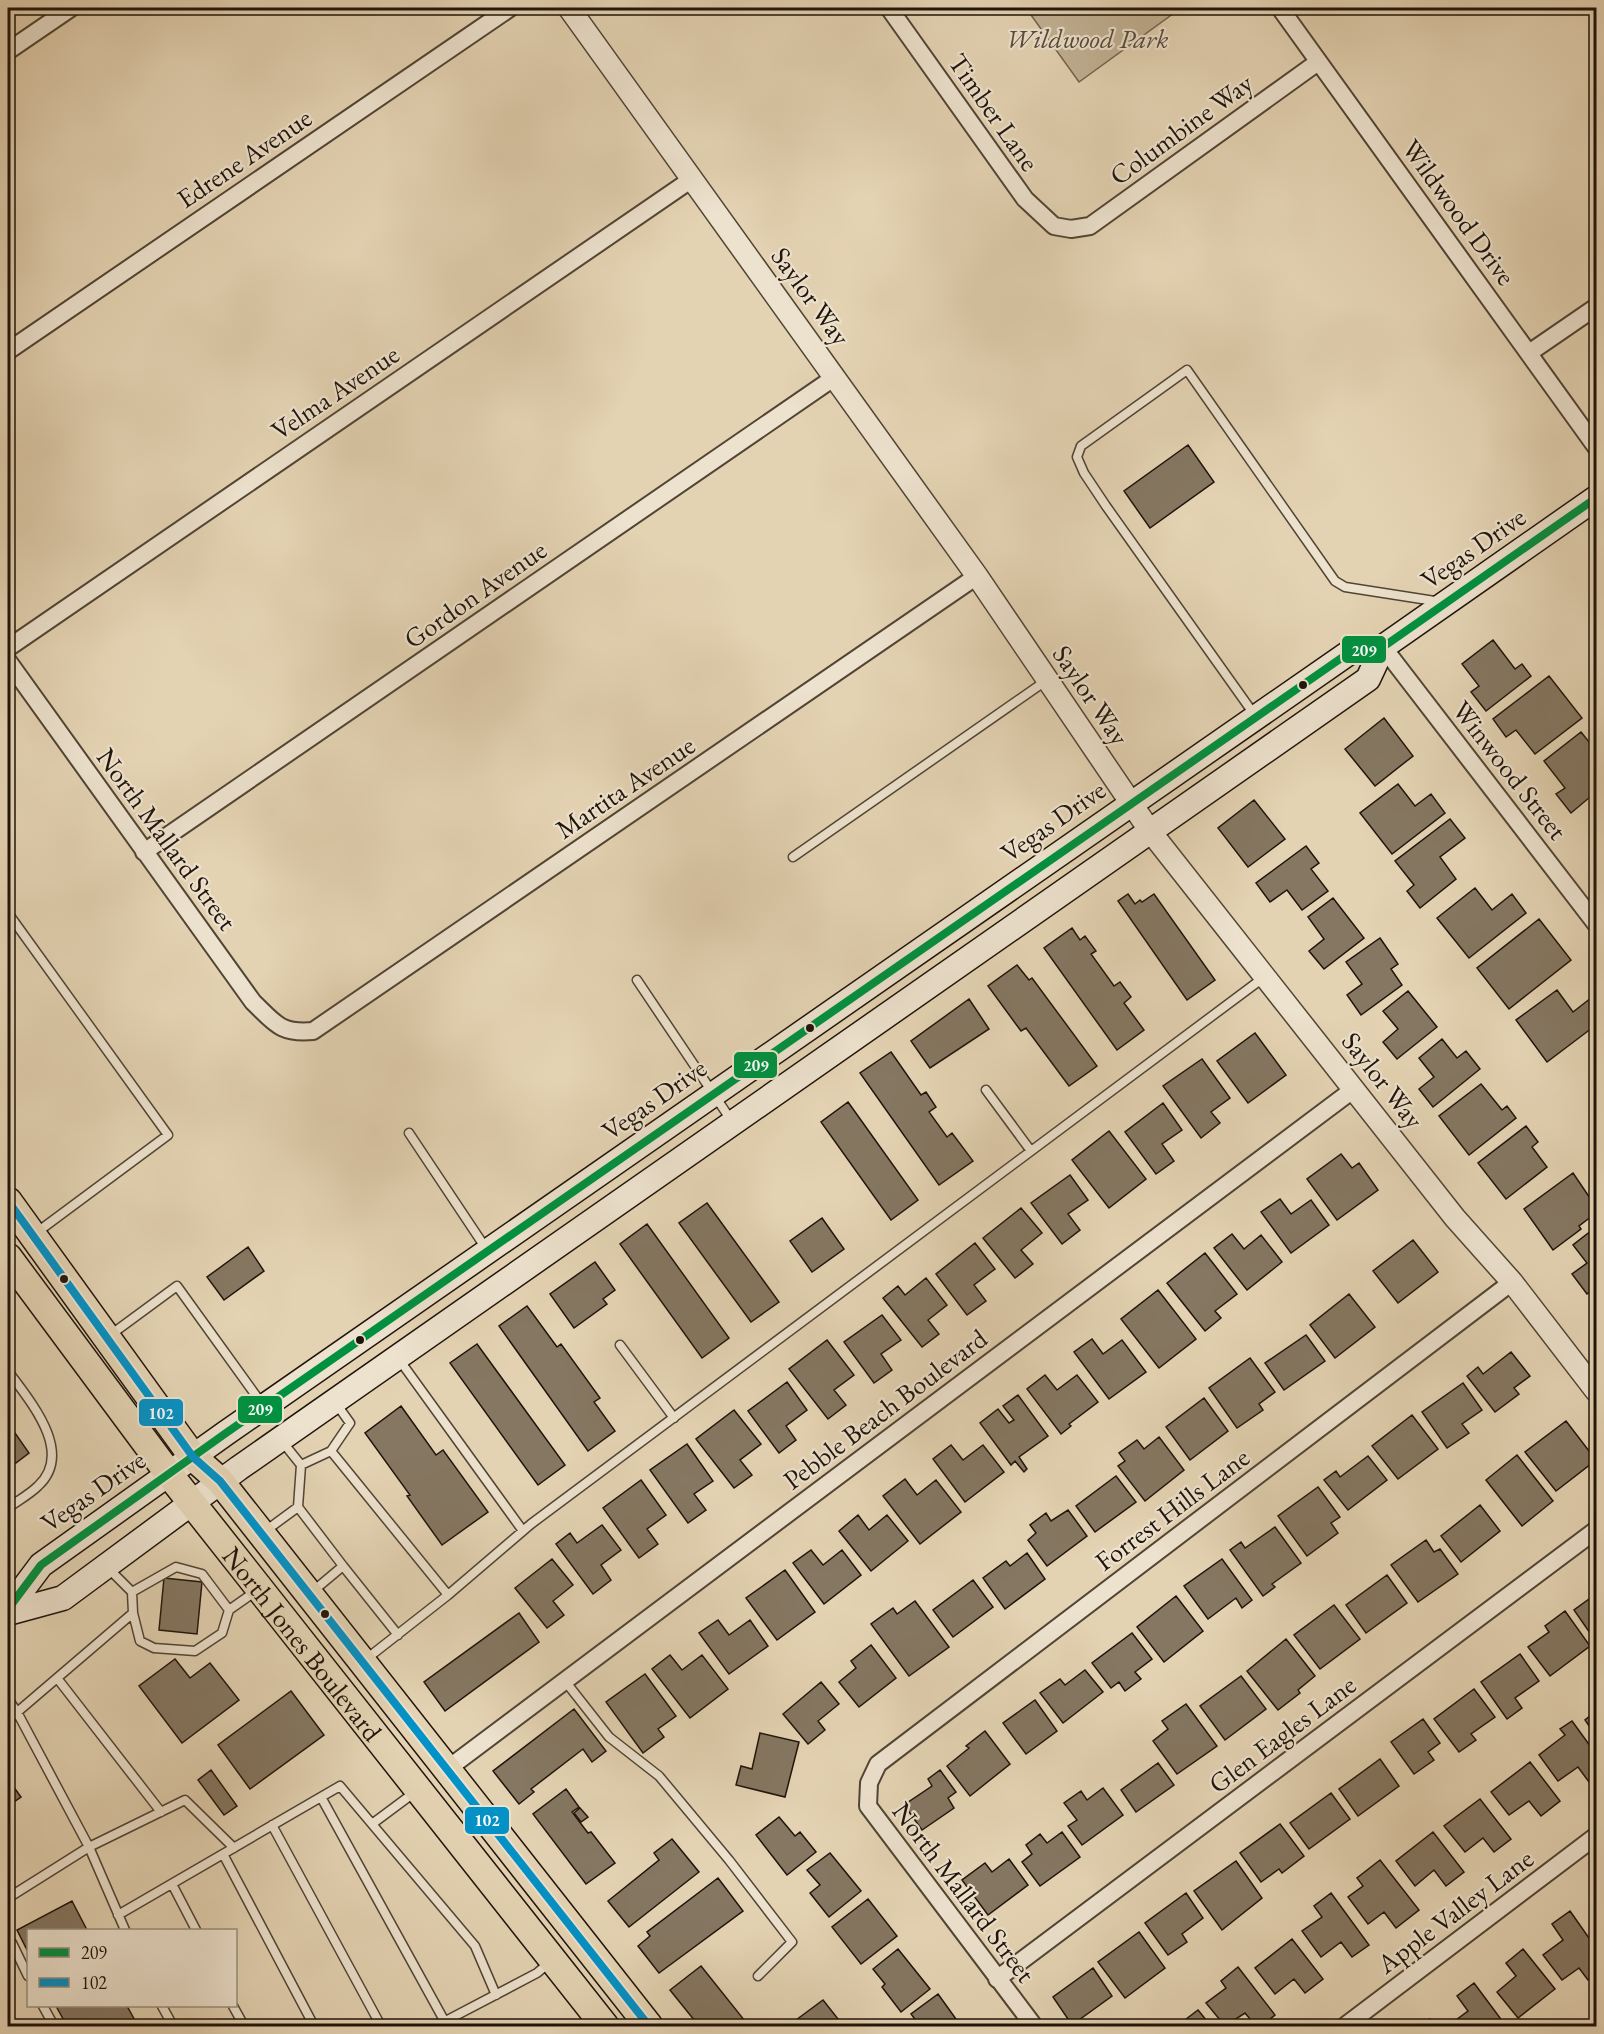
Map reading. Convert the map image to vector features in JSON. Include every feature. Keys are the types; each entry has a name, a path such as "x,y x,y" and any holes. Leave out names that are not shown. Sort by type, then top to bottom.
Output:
{"main road":[{"name":"Vegas Drive","path":"8,1611 41,1566 193,1456 1350,652 1383,647 1596,498"},
{"name":"Vegas Drive","path":"8,1611 63,1598 220,1481 1368,679 1383,647"},
{"name":"North Jones Boulevard","path":"8,1201 193,1456 220,1481 649,2026"},
{"name":"North Jones Boulevard","path":"8,1257 191,1503 604,2026"},
{"path":"367,1726 413,1754 446,1770"},
{"path":"552,1960 580,1940"}],"street":[{"path":"8,51 71,8"},
{"name":"Edrene Avenue","path":"8,351 510,8"},
{"name":"Saylor Way","path":"569,8 977,576 1150,831 1455,1218 1512,1282 1596,1391"},
{"name":"Timber Lane","path":"889,8 1025,199 1054,226 1071,229"},
{"name":"Wildwood Drive","path":"1280,8 1596,447"},
{"name":"Columbine Way","path":"1071,229 1090,226 1318,62"},
{"name":"Velma Avenue","path":"8,648 692,179"},
{"path":"1529,353 1596,307"},
{"name":"Gordon Avenue","path":"144,852 835,377"},
{"name":"Martita Avenue","path":"299,1032 313,1031 977,576"},
{"name":"Winwood Street","path":"1383,647 1596,924"},
{"name":"North Mallard Street","path":"8,661 253,1002 281,1028 299,1032"},
{"name":"Pebble Beach Boulevard","path":"446,1770 1354,1089"},
{"name":"Forrest Hills Lane","path":"869,1782 878,1764 1512,1282"},
{"name":"Glen Eagles Lane","path":"997,1979 1596,1530"},
{"name":"North Mallard Street","path":"869,1782 868,1806 1034,2026"},
{"name":"Apple Valley Lane","path":"1345,2026 1596,1836"}],"lane":[{"path":"1256,717 1106,506 1084,473 1077,457 1081,446 1187,370 1335,581 1345,586 1447,602"},
{"path":"793,857 1047,680"},
{"path":"8,914 168,1135 33,1236"},
{"path":"363,1662 448,1595 523,1531 1265,976"},
{"path":"636,981 733,1123"},
{"path":"986,1090 1031,1151"},
{"path":"409,1133 487,1251"},
{"path":"107,1337 177,1286 264,1407"},
{"path":"620,1345 674,1418"},
{"path":"397,1358 523,1531"},
{"path":"8,1371 42,1418 51,1446 52,1464 40,1485 8,1508"},
{"path":"301,1465 331,1451 350,1423 335,1401"},
{"path":"281,1439 301,1465 298,1507 398,1635"},
{"path":"331,1451 448,1595"},
{"path":"261,1534 298,1507"},
{"path":"106,1566 132,1592 133,1613 140,1641 154,1648 195,1651 222,1633 230,1610 260,1589"},
{"path":"310,1594 343,1566"},
{"path":"132,1592 176,1567 202,1574 230,1610"},
{"path":"8,1720 133,1613"},
{"path":"57,1678 161,1812"},
{"path":"565,1681 609,1737 660,1776 792,1942 758,1976"},
{"path":"8,1699 88,1847 125,1929"},
{"path":"118,1915 340,1786 475,1946 496,1995"},
{"path":"372,1824 418,1790"},
{"path":"321,1797 445,2022"},
{"path":"8,1898 88,1847 185,1800 234,1848"},
{"path":"272,1826 381,2026"},
{"path":"224,1854 314,2026"},
{"path":"172,1884 195,1929"},
{"path":"8,1938 27,1974"},
{"path":"436,2026 537,1973 552,1960"},
{"path":"44,2007 54,2026"},
{"path":"163,2007 173,2026"},
{"path":"234,2007 244,2026"},
{"path":"454,2017 460,2026"}],"green space":[{"name":"Wildwood Park","path":"1026,8 1181,8 1079,82"}],"building":[{"path":"1188,445 1214,482 1150,528 1124,491"},
{"path":"1493,640 1515,669 1522,664 1531,676 1486,711 1471,692 1479,686 1462,664"},
{"path":"1549,676 1582,718 1535,754 1516,730 1506,737 1493,719"},
{"path":"1384,718 1413,756 1375,786 1345,749"},
{"path":"1581,732 1589,742 1596,736 1596,792 1571,813 1556,794 1565,788 1544,761"},
{"path":"1398,784 1415,806 1431,794 1445,813 1392,854 1360,813"},
{"path":"1254,800 1285,839 1248,867 1218,828"},
{"path":"1450,819 1465,838 1440,857 1456,879 1420,908 1407,891 1414,885 1395,861"},
{"path":"1306,846 1319,863 1311,869 1328,891 1302,910 1287,890 1270,902 1256,883"},
{"path":"1475,888 1492,910 1512,894 1526,913 1469,958 1437,918"},
{"path":"1128,894 1135,904 1154,894 1215,980 1187,1000 1118,901"},
{"path":"1333,898 1364,938 1324,969 1309,951 1324,939 1308,917"},
{"path":"1539,919 1571,960 1509,1009 1477,968"},
{"path":"1072,928 1080,940 1085,936 1096,951 1091,954 1114,986 1120,982 1131,997 1124,1003 1144,1030 1117,1050 1044,948"},
{"path":"1380,938 1398,964 1391,969 1402,985 1361,1015 1347,995 1362,984 1346,962"},
{"path":"1017,965 1029,980 1032,978 1097,1066 1069,1086 1026,1028 1021,1031 988,986"},
{"path":"1557,990 1573,1012 1591,998 1596,1004 1596,1025 1547,1062 1516,1020"},
{"path":"1408,991 1437,1027 1397,1059 1383,1042 1398,1029 1383,1011"},
{"path":"969,999 989,1029 930,1068 911,1041"},
{"path":"1255,1033 1286,1075 1248,1103 1217,1061"},
{"path":"1442,1039 1457,1058 1466,1051 1480,1069 1433,1107 1419,1089 1434,1077 1419,1058"},
{"path":"891,1052 921,1095 926,1092 936,1107 929,1112 947,1137 952,1133 973,1161 939,1185 860,1073"},
{"path":"1202,1059 1230,1098 1211,1112 1220,1123 1201,1138 1163,1086"},
{"path":"1481,1084 1502,1110 1507,1106 1516,1118 1469,1155 1439,1116"},
{"path":"848,1102 918,1200 891,1220 821,1122"},
{"path":"1163,1103 1182,1130 1162,1144 1174,1161 1156,1174 1125,1132"},
{"path":"1526,1126 1538,1142 1532,1147 1547,1167 1506,1199 1478,1163"},
{"path":"1109,1131 1146,1179 1109,1208 1072,1160"},
{"path":"1341,1154 1352,1168 1359,1163 1378,1190 1337,1220 1307,1179"},
{"path":"1573,1173 1596,1207 1596,1213 1579,1226 1581,1229 1553,1250 1524,1209"},
{"path":"1070,1175 1088,1200 1068,1214 1080,1230 1062,1244 1031,1203"},
{"path":"1280,1199 1291,1214 1311,1200 1329,1225 1291,1253 1261,1212"},
{"path":"707,1203 779,1302 751,1322 679,1223"},
{"path":"1021,1208 1042,1233 1021,1250 1033,1264 1015,1278 983,1238"},
{"path":"822,1218 844,1249 812,1272 790,1241"},
{"path":"647,1224 729,1338 702,1358 620,1244"},
{"path":"1596,1227 1596,1287 1587,1294 1572,1274 1587,1263 1573,1245"},
{"path":"1232,1234 1244,1249 1261,1235 1282,1262 1247,1290 1214,1248"},
{"path":"1413,1240 1438,1272 1398,1303 1373,1271"},
{"path":"975,1243 995,1269 974,1285 986,1301 967,1315 936,1274"},
{"path":"248,1247 264,1271 224,1300 207,1277"},
{"path":"1205,1253 1237,1294 1215,1311 1221,1318 1205,1331 1167,1283"},
{"path":"595,1262 615,1290 603,1299 607,1304 574,1328 550,1294"},
{"path":"926,1278 947,1305 928,1320 939,1334 922,1347 883,1298 898,1286 905,1295"},
{"path":"1158,1290 1196,1339 1159,1368 1121,1319"},
{"path":"1349,1294 1375,1327 1335,1358 1310,1325"},
{"path":"527,1306 557,1347 561,1344 600,1398 594,1402 615,1431 588,1451 499,1326"},
{"path":"882,1315 901,1340 881,1354 892,1370 874,1383 844,1342"},
{"path":"1306,1335 1325,1361 1284,1390 1265,1363"},
{"path":"1092,1339 1103,1354 1122,1340 1146,1372 1109,1399 1074,1352"},
{"path":"827,1340 854,1375 834,1390 846,1405 828,1419 789,1369"},
{"path":"477,1344 565,1465 538,1485 450,1363"},
{"path":"1511,1352 1530,1376 1514,1388 1519,1394 1495,1412 1467,1376 1478,1367 1483,1374"},
{"path":"1250,1358 1275,1392 1259,1404 1263,1410 1237,1428 1209,1388"},
{"path":"1045,1375 1057,1390 1077,1375 1098,1402 1069,1424 1071,1426 1061,1434 1027,1389"},
{"path":"787,1382 807,1410 786,1426 796,1440 779,1453 748,1411"},
{"path":"1463,1383 1482,1410 1462,1424 1469,1433 1447,1448 1422,1412"},
{"path":"1018,1395 1048,1436 1019,1457 1027,1469 1024,1472 1015,1461 1011,1465 980,1423 998,1409 1009,1423 1014,1420 1003,1406"},
{"path":"1204,1398 1228,1431 1190,1460 1166,1427"},
{"path":"401,1406 436,1455 443,1450 488,1512 442,1545 407,1496 410,1495 365,1433"},
{"path":"734,1410 761,1444 740,1460 752,1475 734,1488 696,1439"},
{"path":"1412,1415 1438,1449 1398,1479 1372,1446"},
{"path":"1566,1421 1596,1460 1556,1491 1525,1452"},
{"path":"8,1423 29,1453 8,1469"},
{"path":"1159,1437 1184,1470 1145,1501 1118,1466 1125,1461 1119,1453 1137,1440 1144,1449"},
{"path":"687,1444 713,1481 694,1494 706,1510 688,1523 650,1470"},
{"path":"951,1445 963,1460 983,1445 1004,1472 965,1502 933,1459"},
{"path":"1517,1455 1553,1501 1522,1526 1486,1480"},
{"path":"1368,1456 1387,1480 1348,1510 1324,1480 1336,1471 1340,1477"},
{"path":"1116,1476 1136,1502 1095,1532 1076,1506"},
{"path":"905,1479 917,1495 936,1480 961,1512 920,1544 883,1496"},
{"path":"641,1480 666,1515 647,1529 658,1544 639,1558 603,1508"},
{"path":"1318,1487 1340,1517 1331,1523 1338,1533 1307,1556 1278,1516"},
{"path":"1480,1505 1500,1531 1461,1562 1441,1536"},
{"path":"1068,1510 1087,1536 1047,1566 1028,1540 1036,1533 1030,1525 1046,1513 1051,1521"},
{"path":"858,1515 869,1530 887,1515 908,1541 871,1571 839,1531"},
{"path":"602,1525 621,1550 601,1565 611,1580 593,1594 556,1544 570,1533 577,1543"},
{"path":"1275,1527 1301,1563 1272,1584 1275,1587 1263,1596 1230,1550 1241,1542 1245,1548"},
{"path":"1426,1540 1434,1552 1440,1549 1458,1574 1418,1602 1391,1565"},
{"path":"811,1550 823,1565 842,1550 861,1575 824,1604 793,1563"},
{"path":"1027,1553 1045,1579 1005,1609 983,1578 1006,1561 1010,1566"},
{"path":"552,1559 573,1585 553,1601 564,1615 547,1628 515,1588"},
{"path":"1222,1559 1252,1600 1242,1608 1236,1598 1208,1619 1184,1586"},
{"path":"785,1570 815,1612 777,1640 746,1598"},
{"path":"1387,1575 1407,1603 1366,1633 1346,1605"},
{"path":"164,1578 202,1582 197,1634 159,1630"},
{"path":"973,1580 993,1607 953,1637 933,1610"},
{"path":"1596,1594 1596,1633 1592,1636 1574,1610"},
{"path":"1176,1596 1203,1631 1164,1662 1137,1627"},
{"path":"915,1601 949,1647 909,1676 871,1624 893,1608 897,1614"},
{"path":"1334,1605 1360,1639 1320,1669 1294,1635"},
{"path":"1565,1611 1590,1646 1550,1676 1528,1647 1549,1632 1545,1626"},
{"path":"519,1613 539,1642 445,1711 424,1682"},
{"path":"718,1620 729,1635 750,1620 768,1646 729,1674 699,1633"},
{"path":"1132,1633 1152,1659 1135,1672 1141,1679 1125,1691 1119,1682 1111,1688 1092,1663"},
{"path":"1286,1639 1315,1676 1298,1690 1300,1693 1278,1710 1247,1671"},
{"path":"871,1645 896,1678 859,1707 839,1682 856,1668 851,1661"},
{"path":"1520,1654 1539,1681 1515,1698 1522,1708 1507,1719 1481,1682"},
{"path":"670,1655 682,1670 702,1655 728,1689 690,1718 652,1669"},
{"path":"175,1659 190,1678 210,1663 239,1700 182,1743 139,1686"},
{"path":"1085,1670 1103,1692 1063,1723 1040,1693 1060,1679 1065,1685"},
{"path":"645,1674 676,1716 658,1729 664,1737 643,1753 606,1702"},
{"path":"1241,1676 1266,1709 1225,1740 1200,1706"},
{"path":"821,1682 839,1704 818,1721 825,1730 808,1744 783,1714"},
{"path":"1474,1689 1495,1717 1471,1734 1476,1740 1459,1752 1434,1719"},
{"path":"291,1691 324,1735 250,1789 218,1745"},
{"path":"1035,1700 1057,1731 1026,1754 1003,1723"},
{"path":"1186,1704 1217,1746 1177,1774 1153,1741 1168,1729 1162,1721"},
{"path":"574,1709 606,1751 592,1762 583,1749 531,1789 534,1792 519,1804 493,1771"},
{"path":"1596,1711 1596,1736 1585,1720"},
{"path":"1423,1719 1440,1743 1428,1752 1434,1760 1414,1774 1391,1742"},
{"path":"1572,1721 1596,1754 1596,1776 1589,1782 1578,1767 1558,1781 1539,1755 1565,1735 1560,1729"},
{"path":"985,1731 1010,1764 970,1796 947,1766 969,1748 966,1746"},
{"path":"760,1733 799,1742 785,1797 736,1785 741,1766 752,1769"},
{"path":"1380,1759 1399,1786 1358,1816 1339,1789"},
{"path":"1530,1762 1560,1801 1541,1816 1529,1801 1509,1815 1491,1792"},
{"path":"1158,1763 1174,1785 1136,1812 1121,1790"},
{"path":"211,1770 237,1806 224,1815 198,1780"},
{"path":"940,1770 956,1792 948,1798 954,1808 922,1830 904,1805 932,1786 928,1779"},
{"path":"8,1779 21,1797 8,1806"},
{"path":"1103,1788 1123,1815 1082,1845 1068,1826 1077,1820 1064,1803 1081,1791 1087,1800"},
{"path":"566,1789 579,1807 572,1812 615,1863 586,1884 533,1814"},
{"path":"1331,1793 1350,1819 1309,1849 1290,1823"},
{"path":"1480,1799 1511,1839 1494,1852 1483,1838 1465,1852 1444,1826"},
{"path":"580,1808 588,1817 581,1822 574,1813"},
{"path":"779,1817 795,1836 800,1832 816,1852 787,1875 756,1835"},
{"path":"1280,1824 1304,1856 1282,1873 1279,1869 1261,1882 1240,1853"},
{"path":"1062,1832 1080,1857 1040,1886 1022,1862 1032,1854 1026,1845 1040,1834 1047,1843"},
{"path":"1433,1832 1464,1872 1446,1886 1434,1870 1415,1886 1396,1861"},
{"path":"672,1839 699,1872 629,1927 608,1901 659,1860 654,1853"},
{"path":"830,1853 861,1891 829,1917 810,1893 820,1885 807,1870"},
{"path":"1009,1859 1028,1885 988,1915 962,1880 985,1863 992,1872"},
{"path":"1380,1860 1419,1910 1396,1928 1384,1912 1368,1924 1348,1897 1363,1886 1357,1878"},
{"path":"1236,1861 1262,1898 1222,1930 1194,1891"},
{"path":"718,1878 743,1911 659,1973 638,1946 650,1936 647,1932"},
{"path":"1186,1893 1203,1918 1182,1934 1187,1942 1168,1955 1145,1923"},
{"path":"1331,1893 1369,1945 1352,1957 1341,1942 1321,1957 1302,1931 1322,1917 1314,1906"},
{"path":"868,1899 897,1936 861,1964 832,1927"},
{"path":"72,1901 86,1929 27,1929 27,1950 17,1930"},
{"path":"1570,1911 1596,1948 1596,1974 1588,1980 1579,1968 1562,1980 1543,1955 1563,1940 1552,1924"},
{"path":"1139,1932 1165,1968 1125,1998 1098,1962"},
{"path":"1292,1939 1323,1979 1305,1993 1294,1979 1275,1994 1255,1968"},
{"path":"898,1949 930,1989 901,2012 882,1987 885,1984 873,1969"},
{"path":"1523,1949 1555,1989 1518,2018 1497,1992 1516,1976 1506,1963"},
{"path":"701,1966 745,2021 738,2026 699,2026 670,1990"},
{"path":"1238,1967 1275,2015 1261,2026 1256,2026 1245,2013 1225,2026 1206,2003 1226,1988 1221,1981"},
{"path":"1093,1968 1112,1996 1072,2025 1053,1997"},
{"path":"1474,1983 1506,2026 1449,2025 1468,2011 1457,1996"},
{"path":"938,1994 961,2026 920,2026 911,2014"},
{"path":"823,2000 842,2024 839,2026 788,2026"},
{"path":"57,2007 128,2007 138,2026 67,2026"},
{"path":"1198,2010 1211,2026 1177,2026"},
{"path":"1430,2019 1436,2026 1419,2026"}],"transit line":[{"name":"209","path":"8,1609 41,1565 226,1433 1350,652 1383,647 1596,498"},
{"name":"102","path":"8,1201 193,1457 220,1481 649,2026"}]}
